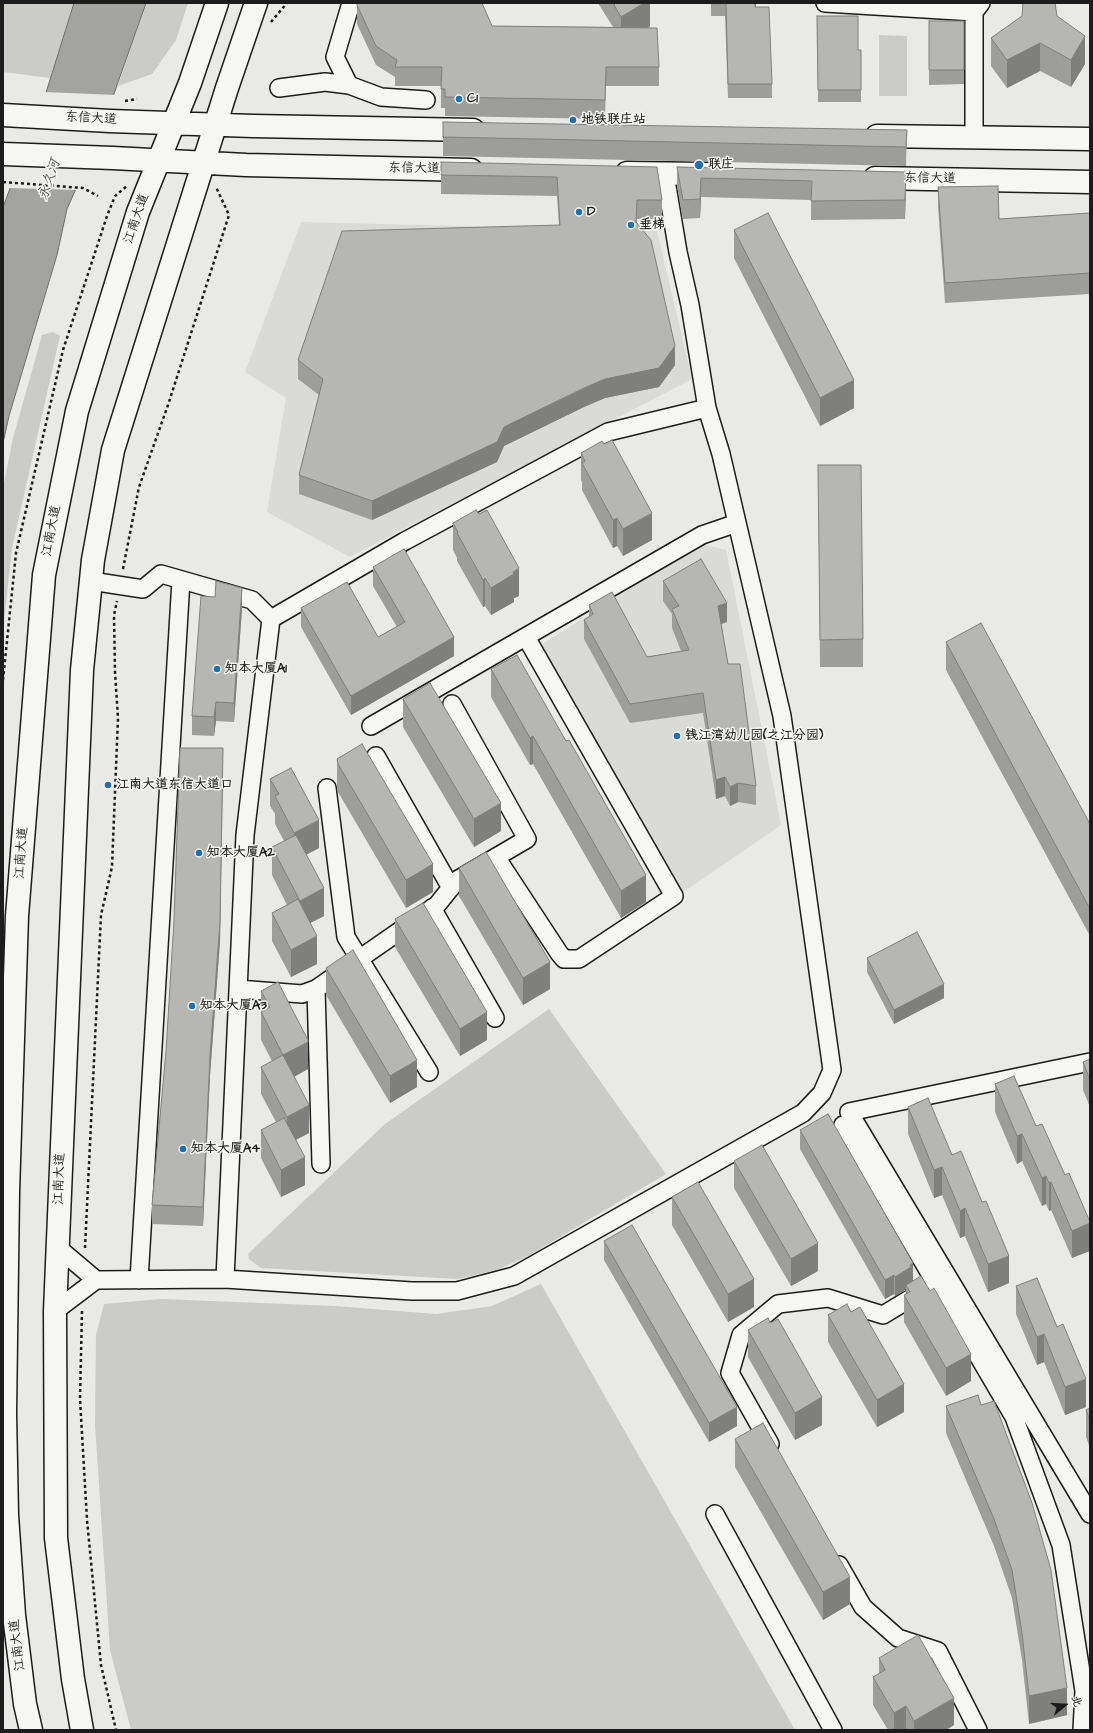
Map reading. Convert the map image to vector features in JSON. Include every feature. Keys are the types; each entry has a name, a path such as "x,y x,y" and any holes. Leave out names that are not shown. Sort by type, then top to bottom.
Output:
{"main road":[{"name":"江南大道","path":"31,1730 25,1704 14,1615 7,1515 5,1413 10,919 44,575 76,411 138,212 190,83 217,3"},
{"name":"江南大道","path":"82,1730 73,1679 56,1538 54,1311 82,670 93,560 113,450 216,124 256,3"},
{"name":"东信大道","path":"3,115 174,123 496,130"},
{"path":"860,136 1090,139"},
{"name":"东信大道","path":"9,154 101,157 254,166 487,170"},
{"path":"611,172 728,175"},
{"name":"东信大道","path":"854,177 1090,182"}],"street":[{"path":"349,85 335,56 351,3"},
{"path":"825,3 978,7 974,138"},
{"path":"279,88 325,82 349,85 381,97 426,100"},
{"path":"54,1311 88,1280 225,1279 412,1291 457,1291 514,1276 803,1113 822,1093 832,1070 782,716 721,454 707,408 690,305 678,252 665,174"},
{"path":"271,619 405,541 608,432 707,408"},
{"path":"370,726 702,535 737,523"},
{"path":"91,581 143,589 161,574 252,600 271,619"},
{"path":"140,1280 181,580"},
{"path":"225,1279 245,835 271,619"},
{"path":"496,857 564,959 579,960 674,896 526,637"},
{"path":"238,989 302,994 316,989 437,905 457,880 528,839 452,704"},
{"path":"376,756 450,888"},
{"path":"327,788 346,937 429,1072"},
{"path":"432,908 495,1018"},
{"path":"316,989 321,1164"},
{"path":"1090,1062 849,1112 1090,1514"},
{"path":"839,1117 1014,1417 1061,1545 1087,1689 1082,1730"},
{"path":"57,1247 88,1280"},
{"path":"777,1456 730,1373 741,1335 778,1304 828,1298 883,1315 936,1284"},
{"path":"715,1514 834,1730"},
{"path":"831,1552 862,1607 898,1638 938,1651 978,1730"}],"path":[{"path":"121,101 137,99"},
{"path":"116,1730 101,1665 87,1520 80,1399 88,1280 101,915 112,867 118,718 115,672 114,615 139,487 168,405 229,215 204,163"},
{"path":"3,182 83,188 98,196"}],"shaded area":[{"path":"3,3 74,3 50,78 3,72"},
{"path":"146,3 188,3 176,40 152,74 118,86"},
{"path":"879,35 907,36 907,96 879,96"},
{"path":"301,222 657,231 692,379 350,557 267,512 286,398 245,372"},
{"path":"53,332 60,336 12,548 3,630 3,488 13,438 42,335"},
{"name":"钱江湾幼儿园(之江分园)","path":"701,544 726,550 781,825 682,893 539,646"},
{"path":"549,1009 666,1174 528,1256 497,1270 458,1279 261,1268 249,1259 248,1254 385,1124"},
{"path":"541,1284 795,1730 131,1730 110,1650 95,1425 96,1335 104,1304 161,1299 336,1306 436,1314 492,1306"}],"water":[{"name":"永久河","path":"74,3 146,3 98,139 67,209 57,255 9,416 3,443 3,207 44,99"}],"pier":[{"path":"44,92 116,95 100,140 78,190 8,188"}],"building":[{"path":"357,3 482,3 492,26 657,28 659,67 606,67 605,100 445,97 445,89 441,89 442,67 395,67 397,60 376,46"},
{"path":"615,3 644,3 621,17 614,5"},
{"path":"726,3 755,3 755,7 769,7 772,84 728,84"},
{"path":"1023,3 1055,3 1057,16 1085,36 1071,60 1040,43 1007,60 991,38 1022,16"},
{"path":"817,16 858,16 858,50 861,50 861,90 818,90"},
{"path":"929,21 964,21 964,70 929,70"},
{"path":"443,122 907,130 906,147 443,137"},
{"path":"441,162 657,167 662,200 637,200 636,222 651,240 675,346 659,368 605,379 584,388 504,427 497,442 372,501 299,475 323,379 298,360 342,231 560,225 557,177 441,175"},
{"path":"677,167 906,172 905,200 811,201 812,181 701,178 700,199 683,200"},
{"path":"998,186 999,219 1090,213 1090,273 945,283 938,187"},
{"path":"768,213 854,380 820,398 734,230"},
{"path":"612,440 652,513 623,529 617,518 613,520 582,463 585,461 581,453 602,441 604,444"},
{"path":"818,465 861,465 863,639 820,640"},
{"path":"476,510 479,514 487,510 519,568 513,572 514,574 491,588 485,578 483,580 453,523"},
{"path":"404,549 454,637 351,696 301,608 347,582 378,637 405,622 373,567"},
{"path":"701,559 727,603 718,606 728,664 740,664 756,786 738,783 730,787 725,777 716,780 703,693 630,704 584,620 593,614 589,605 612,592 647,657 689,650 672,609 679,606 663,581"},
{"name":"知本大厦A1","path":"216,581 242,588 234,703 216,702 214,717 192,716 201,596 215,597"},
{"path":"981,623 1090,824 1090,909 946,642"},
{"path":"517,655 566,741 569,740 646,875 621,891 533,736 530,738 491,669"},
{"path":"430,683 501,803 474,819 403,699"},
{"path":"362,744 433,864 406,880 338,764 337,759"},
{"path":"180,748 223,748 220,922 210,1056 203,1207 152,1205 166,1051 174,920"},
{"path":"291,768 319,820 294,833 275,796 279,794 270,779"},
{"path":"296,835 324,888 300,901 272,847"},
{"path":"486,852 550,962 523,978 459,868"},
{"path":"298,899 317,936 291,950 272,913"},
{"path":"423,903 487,1012 460,1029 395,919"},
{"path":"917,932 944,984 894,1010 867,958"},
{"path":"353,950 417,1060 390,1076 326,968"},
{"path":"278,982 308,1040 308,1042 283,1055 261,1012 270,1007 261,991"},
{"path":"283,1055 309,1105 287,1117 261,1067"},
{"path":"1090,1059 1090,1080 1083,1062"},
{"path":"1014,1076 1036,1126 1042,1124 1065,1175 1069,1173 1090,1222 1072,1231 1051,1182 1049,1183 1046,1176 1042,1178 1022,1134 1017,1136 995,1084"},
{"path":"928,1098 952,1155 961,1151 982,1202 986,1201 1009,1256 988,1264 965,1208 960,1211 942,1167 934,1170 908,1107"},
{"path":"828,1114 913,1263 910,1265 911,1267 895,1277 894,1275 885,1280 800,1130"},
{"path":"284,1118 305,1157 281,1170 261,1130"},
{"path":"762,1145 818,1243 791,1259 734,1161"},
{"path":"698,1182 754,1279 728,1294 672,1197"},
{"path":"632,1225 737,1407 709,1423 604,1241"},
{"path":"921,1276 930,1291 934,1288 971,1354 946,1368 904,1295 910,1292 906,1285"},
{"path":"1037,1278 1057,1327 1063,1324 1086,1379 1065,1387 1044,1334 1037,1337 1016,1286"},
{"path":"847,1304 851,1312 860,1307 904,1384 877,1400 828,1315"},
{"path":"768,1318 770,1323 778,1319 822,1397 795,1413 748,1330"},
{"path":"978,1395 981,1405 994,1401 1032,1503 1051,1570 1067,1688 1029,1696 1022,1633 1012,1570 994,1519 946,1406"},
{"path":"1090,1408 1090,1420 1086,1410"},
{"path":"763,1423 850,1577 823,1592 735,1439"},
{"path":"918,1635 954,1698 914,1721 906,1706 894,1713 873,1677 885,1670 879,1658"}],"place":[{"name":"C1","path":"459,99"},
{"name":"地铁联庄站","path":"573,120"},
{"name":"联庄","path":"699,165"},
{"name":"D","path":"579,212"},
{"name":"垂梯","path":"631,225"},
{"name":"知本大厦A1","path":"217,669"},
{"name":"钱江湾幼儿园(之江分园)","path":"677,736"},
{"name":"江南大道东信大道口","path":"108,785"},
{"name":"知本大厦A2","path":"199,853"},
{"name":"知本大厦A3","path":"192,1006"},
{"name":"知本大厦A4","path":"183,1149"}]}
